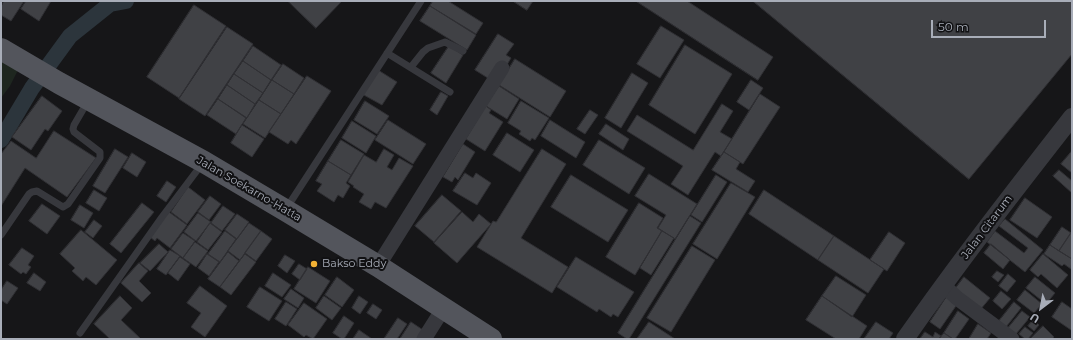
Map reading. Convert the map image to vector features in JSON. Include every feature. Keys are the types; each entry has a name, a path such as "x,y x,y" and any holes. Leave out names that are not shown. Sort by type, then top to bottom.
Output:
{"main road":[{"name":"Jalan Soekarno-Hatta","path":"1,49 58,83 204,162 378,266 491,339"}],"street":[{"path":"378,266 502,68"},
{"name":"Jalan Citarum","path":"905,339 943,285 1072,117"},
{"path":"943,285 1012,339"},
{"path":"424,339 444,309"}],"lane":[{"path":"285,210 421,1"},
{"path":"410,67 428,48 445,42 463,51"},
{"path":"387,53 450,92"},
{"path":"1,235 29,194 32,192 37,192 63,207 68,204 100,158 100,152 74,132 73,129 89,99"},
{"path":"80,333 162,217 204,162"}],"shaded area":[{"path":"1,49 22,62 10,86 1,98"}],"building":[{"path":"4,1 24,1 11,21 1,15 1,7"},
{"path":"26,1 51,1 39,21 21,9"},
{"path":"288,1 342,1 316,28"},
{"path":"433,1 448,1 483,23 476,34 430,6"},
{"path":"513,1 533,1 527,10"},
{"path":"636,1 687,1 773,57 758,80"},
{"path":"753,1 1072,1 1072,54 969,179"},
{"path":"194,5 226,26 179,98 147,77"},
{"path":"430,6 476,35 467,50 420,21"},
{"path":"661,26 684,40 660,78 637,64"},
{"path":"227,27 253,44 205,116 179,99"},
{"path":"498,34 514,44 506,55 511,58 505,68 491,80 475,70"},
{"path":"685,45 732,74 695,134 649,105"},
{"path":"253,46 281,65 271,80 243,61"},
{"path":"449,46 463,55 446,83 431,73"},
{"path":"515,59 566,91 550,117 499,85"},
{"path":"243,61 271,80 263,93 234,74"},
{"path":"283,64 304,78 294,94 272,80"},
{"path":"378,70 397,82 382,105 362,94"},
{"path":"632,73 648,83 621,128 605,118"},
{"path":"234,74 263,93 255,104 227,85"},
{"path":"307,76 331,91 296,144 291,140 288,144 269,132"},
{"path":"272,80 294,94 281,114 259,100"},
{"path":"751,80 763,88 749,110 737,102"},
{"path":"227,85 255,104 247,118 218,99"},
{"path":"499,86 519,99 507,119 486,106"},
{"path":"441,92 448,96 437,115 430,110"},
{"path":"760,94 780,107 743,164 724,152"},
{"path":"42,96 62,111 48,131 45,129 31,150 12,137"},
{"path":"218,99 246,118 236,134 207,115"},
{"path":"259,100 281,114 265,138 243,124"},
{"path":"365,101 389,116 377,134 354,120"},
{"path":"521,101 549,118 535,140 532,138 530,141 519,134 521,131 508,123"},
{"path":"722,104 733,111 720,132 732,139 721,156 715,152 688,195 671,184 683,166 627,131 637,115 693,150"},
{"path":"486,106 491,110 489,113 503,122 485,151 466,139"},
{"path":"590,110 598,115 585,134 577,129"},
{"path":"388,120 426,144 413,164 375,140"},
{"path":"550,120 585,142 576,158 541,136"},
{"path":"352,121 376,136 366,153 342,138"},
{"path":"606,124 629,139 623,150 599,134"},
{"path":"242,125 264,139 252,157 231,143"},
{"path":"54,131 96,158 67,197 25,168 1,206 1,154 11,141 36,158"},
{"path":"507,133 534,150 520,172 493,155"},
{"path":"341,140 364,154 351,175 328,161"},
{"path":"599,140 645,168 629,194 583,165"},
{"path":"463,144 475,152 458,180 455,177 452,182 443,177"},
{"path":"115,149 128,157 105,193 93,186"},
{"path":"384,149 394,155 387,167 392,170 399,158 413,166 386,208 375,202 371,209 359,202 364,194 348,182 364,155 376,162"},
{"path":"542,149 566,164 521,238 568,267 552,293 477,247 493,221 496,222"},
{"path":"1072,151 1072,173 1061,164"},
{"path":"724,152 740,162 736,169 755,181 748,192 712,170"},
{"path":"132,153 146,162 137,177 123,168"},
{"path":"328,161 351,175 346,183 350,186 343,198 338,195 334,202 317,191 322,184 316,181"},
{"path":"1059,170 1072,181 1072,193 1053,176"},
{"path":"465,173 473,178 476,173 491,183 477,205 453,191"},
{"path":"649,174 697,204 675,239 658,228 666,215 635,196"},
{"path":"571,175 628,210 608,242 551,207"},
{"path":"716,175 727,182 702,222 691,215"},
{"path":"167,181 176,187 166,202 157,196"},
{"path":"731,183 755,197 717,259 693,244"},
{"path":"188,187 205,200 187,224 171,212"},
{"path":"94,190 107,198 99,211 86,203"},
{"path":"764,190 834,236 818,260 749,214"},
{"path":"442,195 461,211 434,242 415,226"},
{"path":"210,196 221,204 209,220 198,212"},
{"path":"1025,198 1052,217 1037,238 1010,220"},
{"path":"142,203 154,212 121,253 110,244"},
{"path":"639,203 663,218 657,228 662,231 635,275 606,257"},
{"path":"42,204 60,216 47,234 29,221"},
{"path":"80,205 93,213 84,228 71,220"},
{"path":"223,206 235,214 222,231 211,223"},
{"path":"169,212 187,225 170,248 157,238 155,241 150,237"},
{"path":"462,212 473,222 479,214 491,224 457,263 434,243"},
{"path":"198,213 211,222 196,241 184,232"},
{"path":"237,214 249,222 237,239 225,230"},
{"path":"690,216 701,223 629,339 627,339 618,333"},
{"path":"1005,219 1043,250 1025,272 987,242 995,231 1024,253 1028,248 999,226"},
{"path":"94,220 102,226 93,238 85,232"},
{"path":"210,223 222,232 208,250 197,242"},
{"path":"249,223 261,231 240,260 228,251"},
{"path":"1062,227 1071,233 1059,251 1050,245"},
{"path":"81,230 117,260 96,285 86,277 83,281 72,271 75,268 60,254"},
{"path":"225,231 236,239 220,262 208,254"},
{"path":"261,231 272,239 256,261 245,253"},
{"path":"662,231 674,238 651,275 640,268"},
{"path":"889,232 905,243 887,271 870,260"},
{"path":"183,233 195,241 183,258 171,249"},
{"path":"1071,233 1072,234 1072,259 1059,251"},
{"path":"834,236 884,269 868,293 818,260"},
{"path":"195,242 208,251 196,267 183,258"},
{"path":"159,244 168,252 150,271 140,263"},
{"path":"991,244 1010,260 1003,269 984,253"},
{"path":"1050,245 1072,259 1071,269 1064,264 1062,266 1044,254"},
{"path":"692,246 715,260 671,332 647,318"},
{"path":"22,248 34,256 28,265 31,267 26,274 23,272 21,274 9,265"},
{"path":"170,250 180,256 166,275 157,269"},
{"path":"228,252 239,261 220,287 208,279"},
{"path":"207,254 219,262 209,276 198,268"},
{"path":"245,254 256,262 231,295 220,287"},
{"path":"1043,254 1068,275 1057,288 1041,274 1038,277 1030,270"},
{"path":"285,255 295,261 287,273 278,266"},
{"path":"180,257 190,264 178,281 168,273"},
{"path":"576,257 634,292 618,317 613,314 611,317 599,309 597,312 557,287"},
{"path":"139,263 148,271 139,281 151,293 142,302 121,283"},
{"path":"299,264 307,269 300,280 292,274"},
{"path":"308,267 330,281 316,303 294,289"},
{"path":"997,271 1004,275 998,282 992,277"},
{"path":"34,273 46,282 40,291 27,283"},
{"path":"273,273 291,285 282,297 265,286"},
{"path":"1008,274 1016,281 1007,292 999,286"},
{"path":"836,276 866,295 852,317 822,296"},
{"path":"337,277 354,290 342,307 325,295"},
{"path":"964,277 990,298 980,310 955,289"},
{"path":"1035,277 1055,293 1046,304 1026,288"},
{"path":"7,281 18,288 7,304 1,300 1,290"},
{"path":"200,286 227,306 205,337 191,327 201,313 187,303"},
{"path":"260,287 282,301 269,321 247,307"},
{"path":"291,289 304,298 298,308 284,299"},
{"path":"1025,290 1042,304 1034,313 1017,300"},
{"path":"1001,291 1011,299 1002,309 993,301"},
{"path":"120,296 132,308 121,320 141,339 110,339 94,324"},
{"path":"324,296 341,308 332,320 316,308"},
{"path":"359,296 368,302 360,314 352,308"},
{"path":"822,296 867,326 859,339 836,339 806,320"},
{"path":"947,296 958,303 940,329 930,322"},
{"path":"286,302 297,309 286,326 275,319"},
{"path":"1014,302 1021,308 1006,327 999,321"},
{"path":"1062,302 1072,309 1071,330 1052,317"},
{"path":"304,303 327,319 313,339 306,335 304,337 288,325"},
{"path":"373,304 382,310 376,319 367,313"},
{"path":"958,311 969,319 955,339 953,339 944,333"},
{"path":"1022,311 1030,317 1016,334 1008,328"},
{"path":"344,316 354,323 344,339 342,339 333,333"},
{"path":"398,318 407,324 397,339 384,339"},
{"path":"1033,320 1039,325 1034,331 1028,326"},
{"path":"411,322 423,330 417,339 400,339"},
{"path":"649,322 675,339 637,339"},
{"path":"876,322 893,333 889,339 864,339"},
{"path":"978,324 991,333 987,339 969,339"},
{"path":"1043,326 1054,337 1052,339 1030,339"},
{"path":"1025,327 1033,333 1028,339 1025,339 1019,334"},
{"path":"359,330 372,339 353,339"},
{"path":"925,332 933,337 935,332 941,336 939,339 920,339"},
{"path":"944,333 953,339 939,339"}],"waterway":[{"path":"1,140 32,88 70,36 110,4 126,1"}],"place":[{"name":"Bakso Eddy","path":"314,264"}]}
